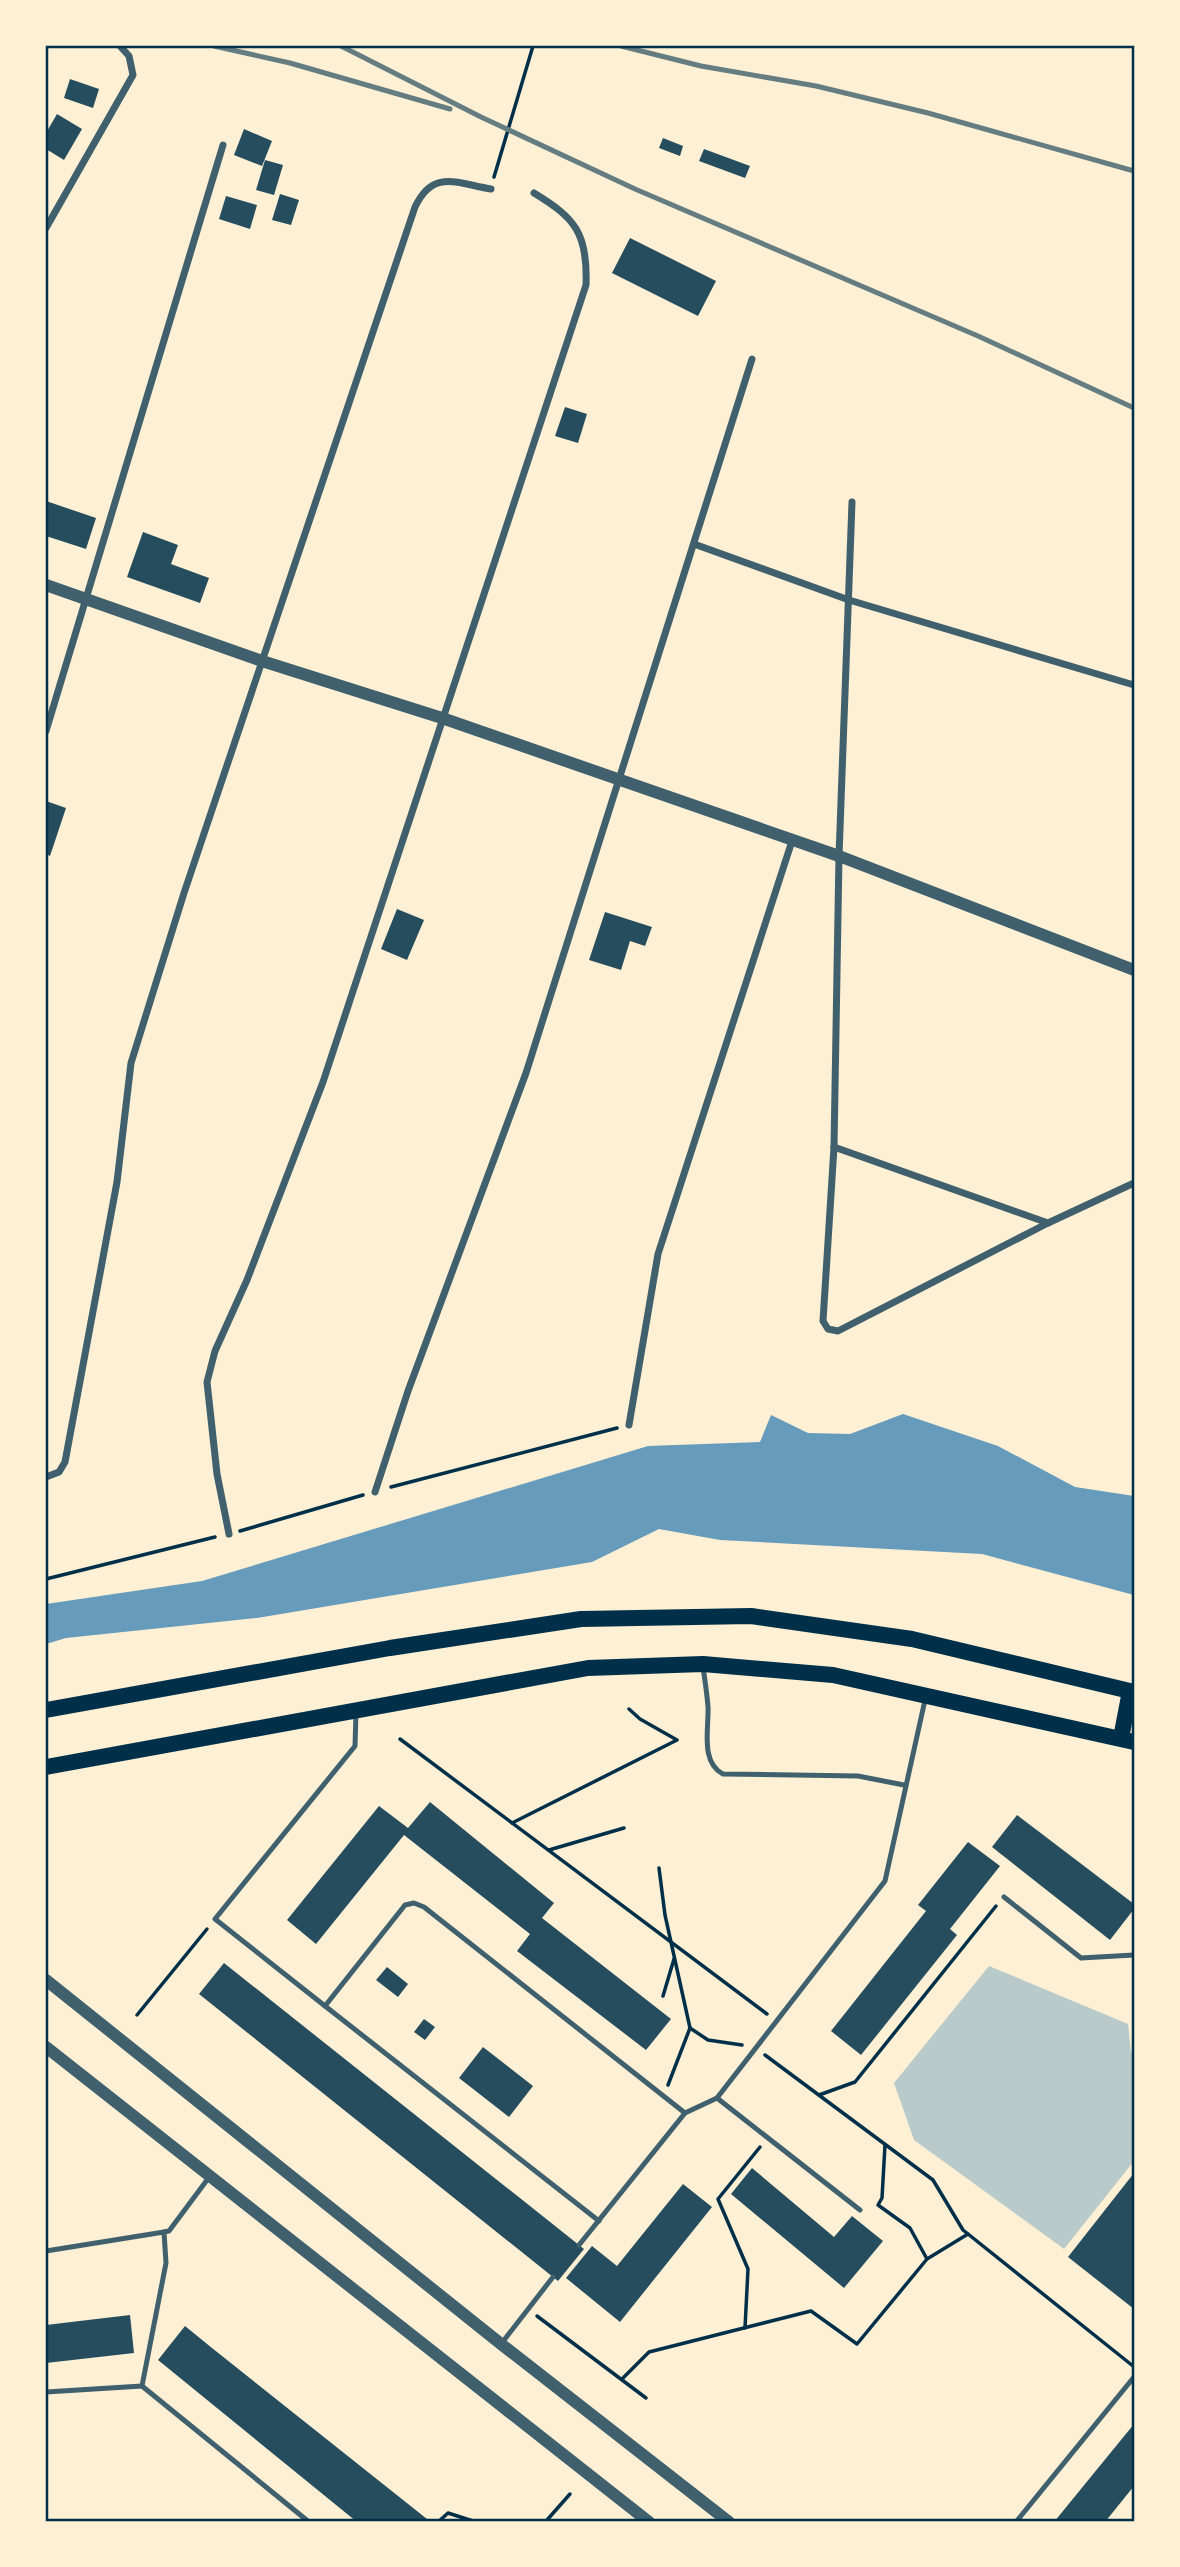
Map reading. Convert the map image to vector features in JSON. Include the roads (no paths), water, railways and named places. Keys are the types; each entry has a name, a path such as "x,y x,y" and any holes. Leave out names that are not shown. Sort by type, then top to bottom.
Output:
{"main road":[{"path":"46,1710 390,1648 581,1619 751,1616 912,1639 1132,1691 1128,1740 833,1675 703,1664 588,1668 46,1767"}],"street":[{"path":"46,228 133,75 129,56 120,46"},
{"path":"46,731 223,145"},
{"path":"46,1477 59,1472 65,1462 118,1171 131,1063 184,893 424,189 439,180 491,189"},
{"path":"229,1534 217,1474 207,1382 215,1351 247,1280 323,1082 586,285 587,268 576,229 566,213 534,193"},
{"path":"375,1492 408,1391 526,1073 752,359"},
{"path":"852,502 839,856 834,1147 823,1321 828,1329 838,1331 1048,1223 1135,1184"},
{"path":"694,544 849,600 1135,685"},
{"path":"46,585 262,661 442,718 839,856 1135,970"},
{"path":"629,1424 658,1254 792,841"},
{"path":"834,1147 1048,1223"},
{"path":"46,1980 501,2344 729,2522"},
{"path":"46,2047 649,2522"}],"lane":[{"path":"703,1664 708,1707 707,1747 716,1770 723,1774 858,1776 904,1785"},
{"path":"579,2245 685,2113 717,2098 885,1881 904,1785 926,1696"},
{"path":"356,1709 355,1746 215,1919 599,2221"},
{"path":"1003,1897 1081,1958 1135,1955"},
{"path":"325,2006 405,1905 414,1903 424,1907 685,2113"},
{"path":"717,2098 860,2210"},
{"path":"46,2251 169,2231 210,2176"},
{"path":"142,2386 166,2263 164,2232"},
{"path":"501,2344 553,2277"},
{"path":"1016,2522 1135,2377"},
{"path":"46,2392 142,2386 309,2522"}],"water":[{"path":"903,1414 998,1446 1075,1487 1134,1496 1134,1595 982,1554 720,1540 659,1529 592,1562 257,1618 66,1638 46,1644 46,1604 202,1581 648,1446 760,1442 771,1415 808,1433 850,1434"}],"railway":[{"path":"214,46 290,63 450,109"},
{"path":"341,46 481,117 635,189 978,336 1134,408"},
{"path":"621,46 701,66 816,86 928,113 1134,171"}]}
